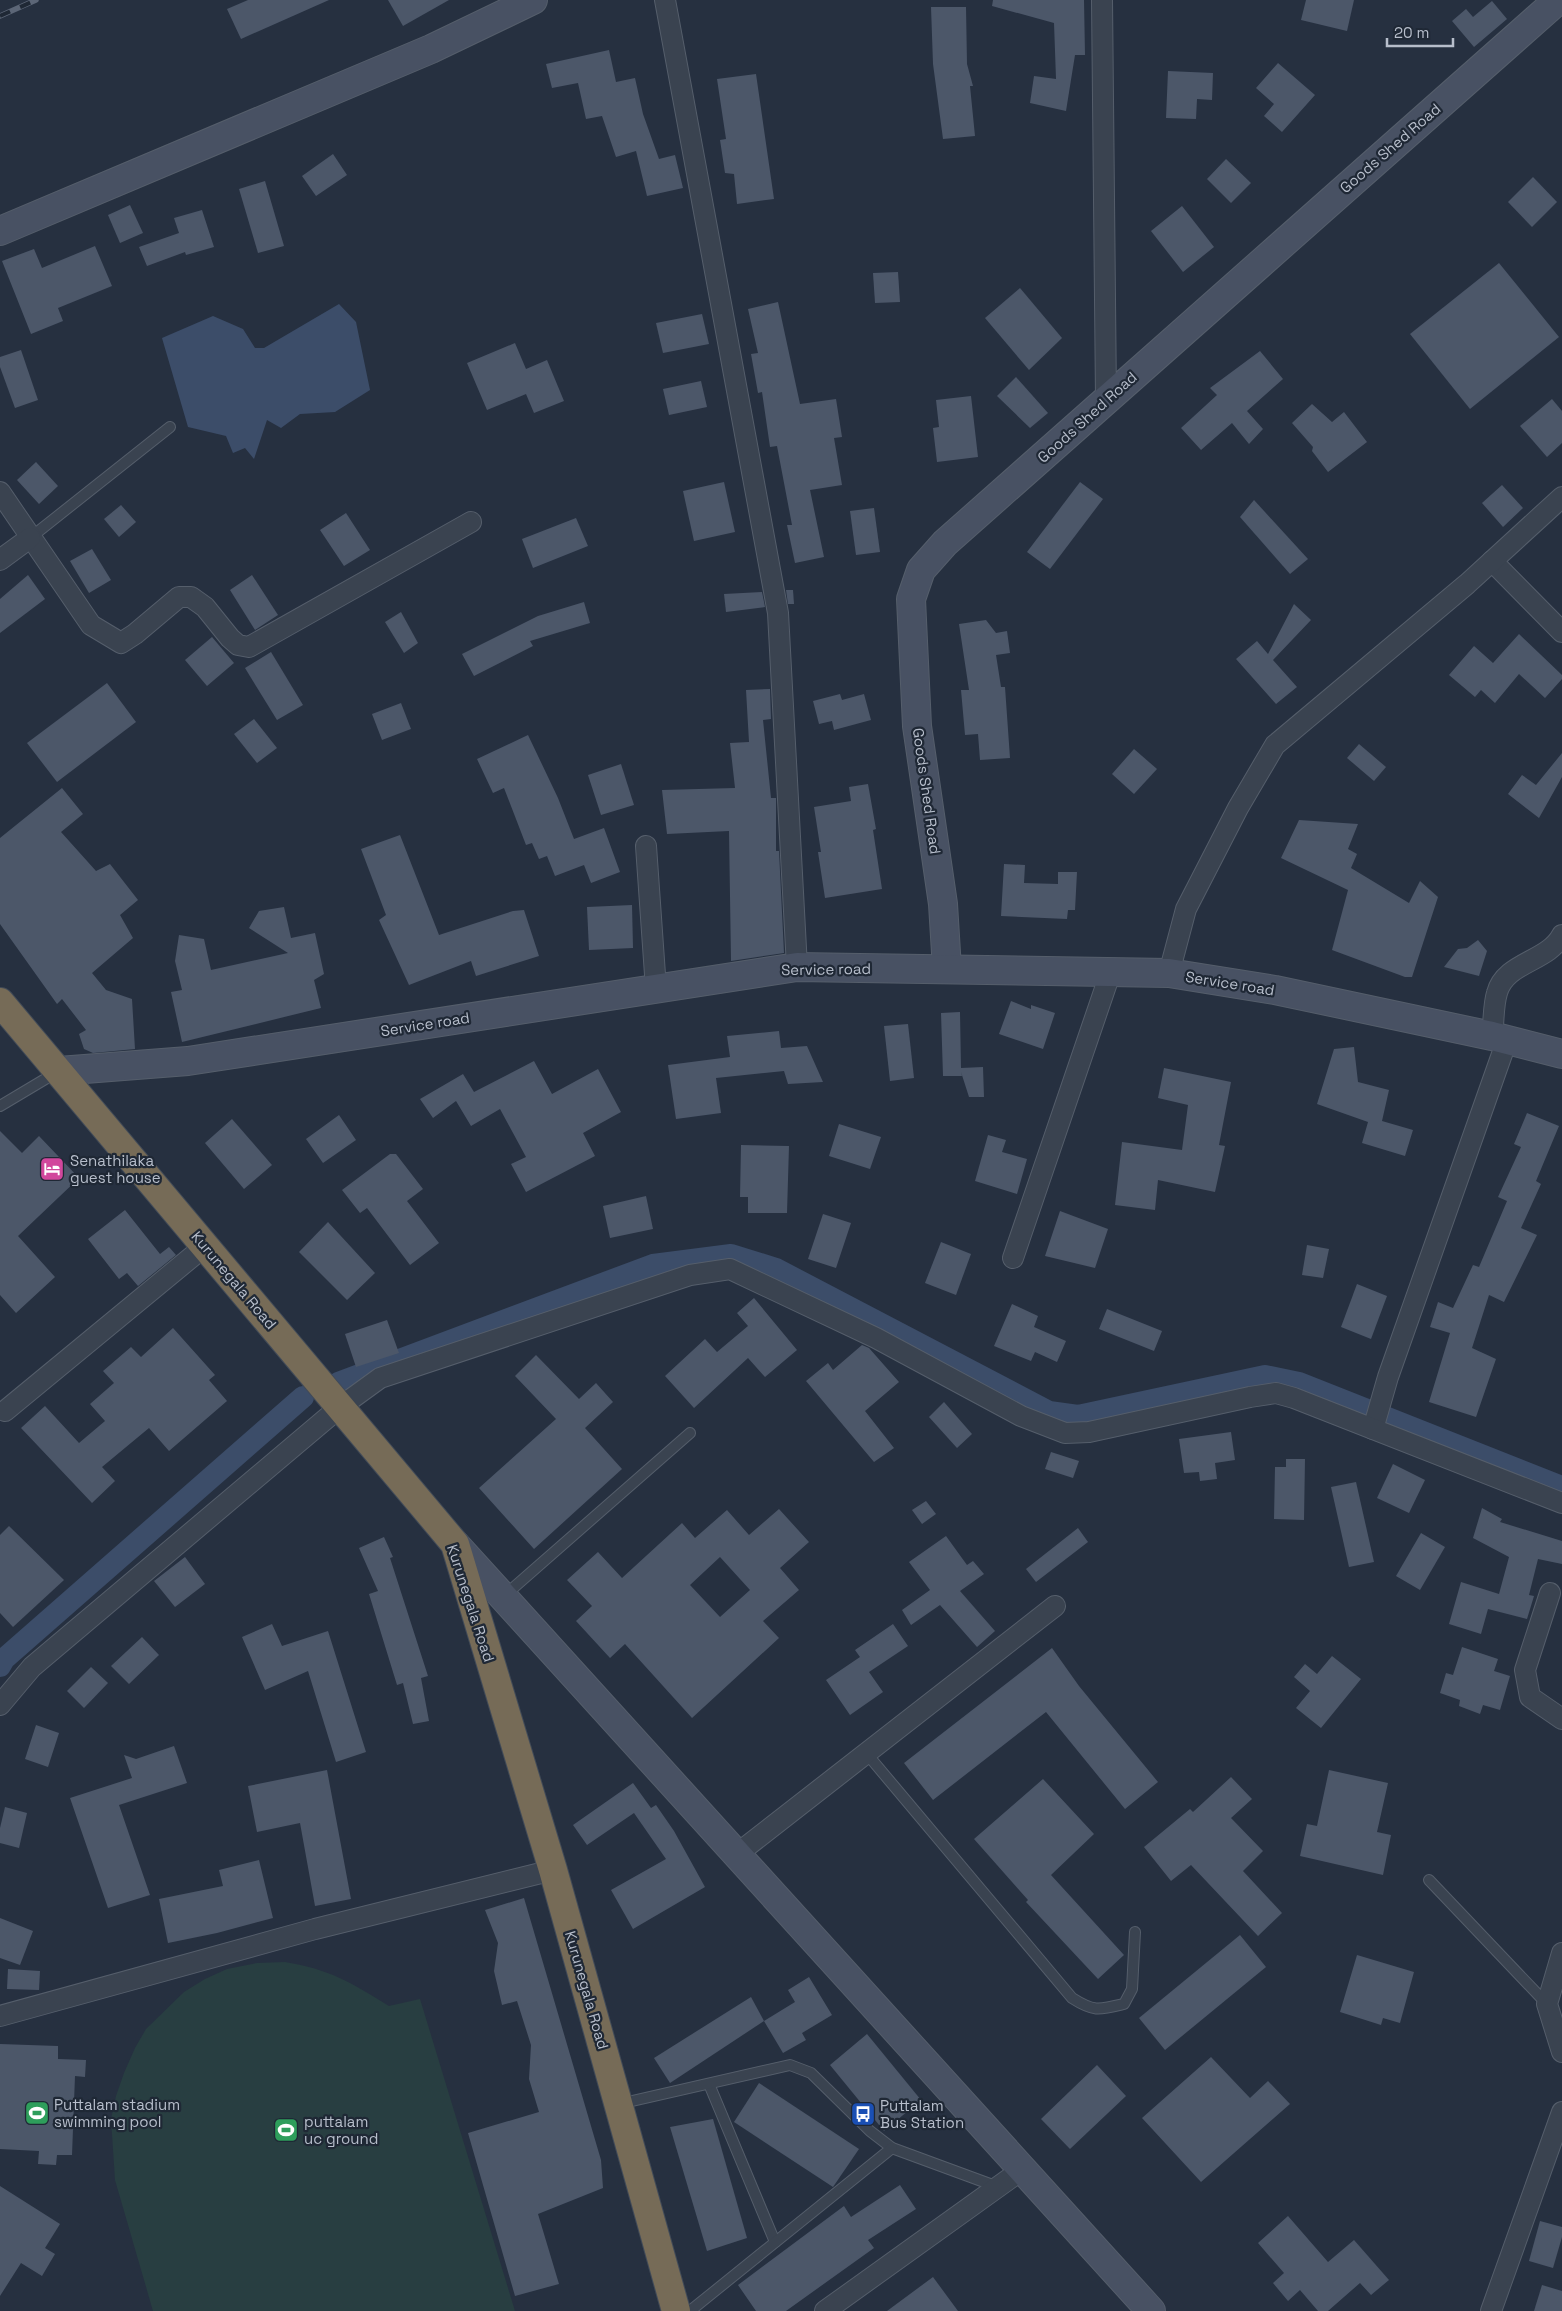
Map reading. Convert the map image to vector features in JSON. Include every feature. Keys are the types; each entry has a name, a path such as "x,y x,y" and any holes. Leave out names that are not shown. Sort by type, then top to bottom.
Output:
{"highway":[{"name":"Kurunegala Road","path":"0,1002 455,1544 553,1870 676,2311"}],"street":[{"path":"0,231 431,48 533,0"},
{"path":"665,0 778,614 797,967"},
{"path":"1102,0 1106,399"},
{"name":"Goods Shed Road","path":"947,969 943,904 917,726 911,599 922,570 945,542 1558,0"},
{"path":"0,492 91,625 113,640 121,643 135,634 179,597 191,597 205,607 230,638 238,645 249,648 471,522"},
{"path":"1169,973 1186,909 1238,808 1275,745 1492,561 1562,497"},
{"path":"0,560 30,538"},
{"path":"1492,561 1562,632"},
{"path":"646,846 656,989"},
{"path":"1374,1427 1388,1377 1500,1038 1497,993 1505,976 1557,945 1562,935"},
{"name":"Service road","path":"59,1071 188,1061 797,967 1169,973 1275,990 1500,1038 1562,1054"},
{"path":"1013,1258 1111,971"},
{"path":"5,1411 205,1246"},
{"path":"0,1705 32,1667 340,1406 380,1378 690,1274 730,1269 876,1338 1021,1416 1065,1433 1089,1432 1276,1393 1374,1427 1562,1503"},
{"path":"455,1544 1151,2311"},
{"path":"1550,1593 1525,1670 1530,1697 1562,1719"},
{"path":"737,1854 1055,1606"},
{"path":"0,2016 316,1929 553,1870"},
{"path":"1562,1953 1547,2004 1562,2052"},
{"path":"1491,2311 1562,2112"},
{"path":"825,2311 1023,2169"}],"lane":[{"path":"30,538 170,427"},
{"path":"0,1106 59,1071"},
{"path":"503,1596 690,1433"},
{"path":"867,1754 1072,1998 1087,2008 1099,2010 1124,2004 1132,1989 1135,1932"},
{"path":"1429,1880 1547,2004"},
{"path":"619,2104 790,2065 811,2073 870,2131 892,2148 998,2187"},
{"path":"709,2084 775,2242"},
{"path":"690,2311 892,2148"}],"green space":[{"name":"puttalam uc ground","path":"285,1962 315,1969 340,1978 389,2006 420,1999 515,2311 153,2311 115,2180 111,2119 124,2073 146,2029 184,1992 205,1979 227,1969 257,1963"}],"water":[{"path":"339,304 356,322 370,390 335,412 300,414 281,428 267,420 254,459 245,448 233,453 226,436 188,427 162,338 213,316 243,329 255,348 264,348"}],"building":[{"path":"248,0 329,0 241,39 227,9"},
{"path":"388,0 449,0 403,26"},
{"path":"993,0 1084,0 1085,55 1075,55 1066,111 1030,103 1034,76 1056,79 1054,23 992,6"},
{"path":"1306,0 1354,0 1347,31 1301,20"},
{"path":"1492,1 1507,19 1474,47 1452,21 1466,9 1473,17"},
{"path":"931,7 966,7 967,64 973,86 970,86 975,136 943,139 933,64"},
{"path":"609,50 616,82 635,78 643,114 659,159 675,155 683,188 647,196 636,151 616,157 602,116 586,119 578,83 552,88 546,64"},
{"path":"1278,63 1315,95 1282,132 1264,116 1274,104 1256,88"},
{"path":"1168,71 1213,73 1212,100 1197,99 1196,119 1166,118"},
{"path":"756,74 774,199 737,204 734,174 725,173 720,140 726,139 717,79"},
{"path":"333,154 347,175 316,196 302,176"},
{"path":"1226,159 1251,183 1231,203 1207,179"},
{"path":"1533,177 1557,202 1532,227 1508,202"},
{"path":"265,181 284,246 258,253 239,189"},
{"path":"130,205 143,233 120,243 108,215"},
{"path":"1182,206 1214,247 1183,272 1151,231"},
{"path":"202,210 214,247 186,255 185,252 147,266 139,247 179,233 174,218"},
{"path":"95,246 112,286 58,308 63,321 31,334 2,261 34,249 42,268"},
{"path":"1499,263 1559,337 1470,409 1410,334"},
{"path":"898,272 900,302 875,303 873,273"},
{"path":"1020,288 1062,338 1029,370 985,318"},
{"path":"778,302 800,404 836,399 842,437 834,438 842,485 810,490 824,557 795,563 787,525 792,525 777,446 770,447 762,392 758,393 751,354 758,353 748,309"},
{"path":"702,314 709,344 663,353 656,323"},
{"path":"515,343 526,369 547,360 564,401 534,413 526,394 487,410 467,363"},
{"path":"21,350 38,400 15,408 0,367 0,357"},
{"path":"1260,351 1283,379 1247,411 1263,429 1249,444 1232,423 1201,450 1181,428 1217,395 1210,388"},
{"path":"1016,377 1048,413 1030,428 997,396"},
{"path":"701,381 707,407 669,415 663,389"},
{"path":"971,396 978,457 937,462 933,428 939,427 936,400"},
{"path":"1552,399 1562,411 1562,443 1547,457 1520,426"},
{"path":"1312,404 1332,422 1344,412 1367,442 1328,472 1312,451 1313,447 1292,423"},
{"path":"36,462 58,486 39,504 17,480"},
{"path":"724,482 735,532 694,541 683,491"},
{"path":"1080,482 1103,499 1050,569 1027,552"},
{"path":"1502,485 1523,508 1503,527 1482,503"},
{"path":"1254,500 1308,559 1290,574 1240,517"},
{"path":"121,505 136,522 119,537 104,519"},
{"path":"874,508 880,552 856,555 850,511"},
{"path":"346,513 370,550 344,566 320,530"},
{"path":"576,518 588,546 533,568 522,539"},
{"path":"92,549 111,580 89,593 70,561"},
{"path":"28,575 45,599 0,633 0,599"},
{"path":"252,575 278,615 255,630 230,590"},
{"path":"786,590 793,590 794,604 788,604"},
{"path":"762,592 765,607 726,612 724,594"},
{"path":"584,602 590,623 530,641 533,646 474,676 462,654 538,616"},
{"path":"1294,604 1311,620 1273,660 1297,687 1276,704 1236,659 1257,641 1268,654"},
{"path":"401,612 418,643 404,653 385,622"},
{"path":"986,620 996,633 1007,631 1010,653 996,655 1001,687 1005,687 1010,758 980,760 978,734 965,735 961,690 969,690 959,624"},
{"path":"1519,634 1562,675 1562,679 1545,698 1519,674 1495,703 1481,690 1475,697 1449,675 1474,646 1493,663"},
{"path":"212,637 234,663 207,686 185,660"},
{"path":"271,652 303,705 277,720 245,668"},
{"path":"107,683 136,722 57,782 27,743"},
{"path":"770,689 771,719 763,720 771,798 776,798 776,851 779,851 784,953 731,961 729,831 667,834 662,790 735,788 730,743 749,742 746,690"},
{"path":"840,694 842,700 864,694 871,720 834,730 832,721 819,724 813,701"},
{"path":"401,703 411,729 382,740 372,714"},
{"path":"254,719 277,748 257,763 234,734"},
{"path":"528,735 558,798 574,839 604,828 620,872 591,883 584,865 555,876 547,856 539,859 532,843 526,845 504,788 493,793 477,759"},
{"path":"1359,744 1386,767 1374,781 1347,758"},
{"path":"1134,749 1157,769 1134,794 1112,774"},
{"path":"1562,753 1562,777 1539,818 1508,794 1522,775 1536,785"},
{"path":"621,764 634,805 601,815 588,775"},
{"path":"868,784 876,829 873,830 882,889 825,898 818,852 821,852 814,807 851,801 849,787"},
{"path":"62,788 83,814 61,832 96,871 110,864 138,900 120,915 133,938 92,973 106,990 132,999 135,1049 93,1053 84,1049 79,1034 86,1030 62,999 57,1004 0,924 0,838"},
{"path":"1299,820 1358,824 1348,849 1357,854 1351,868 1409,903 1420,881 1438,897 1412,977 1405,977 1332,950 1348,890 1281,858"},
{"path":"400,835 439,935 513,911 524,910 539,956 476,976 471,961 409,985 379,920 386,915 361,849"},
{"path":"1004,864 1025,865 1024,883 1058,884 1058,872 1077,872 1075,910 1068,910 1067,919 1001,916"},
{"path":"632,905 633,948 589,950 587,907"},
{"path":"284,907 291,938 315,933 324,974 314,980 321,1008 182,1042 171,992 182,990 175,961 179,935 204,939 211,970 288,953 249,928 259,911"},
{"path":"1478,940 1487,951 1479,976 1444,967 1458,949 1467,948"},
{"path":"1011,1001 1031,1009 1031,1005 1055,1013 1043,1049 999,1034"},
{"path":"960,1012 961,1068 983,1067 984,1097 969,1097 961,1072 962,1076 943,1076 941,1013"},
{"path":"908,1024 914,1078 890,1081 884,1026"},
{"path":"779,1031 781,1048 807,1046 823,1082 788,1084 784,1071 716,1078 721,1113 676,1119 668,1065 730,1057 727,1036"},
{"path":"1354,1047 1358,1082 1389,1090 1382,1121 1413,1130 1405,1156 1362,1143 1368,1122 1317,1104 1334,1049"},
{"path":"534,1061 552,1094 598,1069 621,1112 583,1133 595,1156 526,1192 511,1164 526,1157 500,1109 471,1126 456,1101 433,1118 420,1099 463,1074 474,1092"},
{"path":"1164,1068 1231,1082 1219,1145 1225,1146 1215,1192 1158,1180 1155,1210 1115,1205 1122,1142 1182,1150 1188,1105 1158,1098"},
{"path":"1527,1113 1559,1126 1536,1181 1541,1184 1521,1228 1537,1235 1504,1302 1489,1295 1472,1348 1496,1359 1476,1417 1429,1402 1450,1333 1430,1327 1438,1302 1453,1308 1473,1265 1479,1267 1507,1201 1498,1197 1521,1147 1514,1144"},
{"path":"339,1115 356,1140 323,1163 306,1139"},
{"path":"232,1119 272,1165 244,1189 205,1143"},
{"path":"839,1124 881,1137 870,1169 829,1156"},
{"path":"0,1131 22,1153 39,1136 79,1178 18,1236 55,1277 16,1313 0,1295"},
{"path":"988,1135 1006,1140 1002,1152 1027,1159 1017,1194 975,1181"},
{"path":"741,1145 789,1146 787,1213 748,1213 748,1197 740,1197"},
{"path":"390,1154 396,1154 423,1189 407,1201 439,1243 410,1265 367,1208 360,1213 342,1190"},
{"path":"646,1196 653,1229 610,1238 603,1206"},
{"path":"125,1210 160,1254 169,1247 176,1255 138,1286 127,1273 119,1279 88,1239"},
{"path":"1060,1211 1108,1229 1095,1268 1045,1256"},
{"path":"823,1214 851,1223 836,1268 808,1259"},
{"path":"328,1222 375,1273 347,1300 299,1252"},
{"path":"941,1242 971,1254 956,1295 925,1283"},
{"path":"1307,1245 1329,1249 1323,1278 1302,1275"},
{"path":"1357,1284 1387,1296 1371,1339 1341,1327"},
{"path":"754,1298 797,1350 765,1377 748,1358 694,1408 665,1376 705,1339 717,1352 748,1326 737,1313"},
{"path":"1012,1304 1038,1316 1034,1327 1066,1341 1057,1362 1035,1352 1031,1361 994,1346"},
{"path":"1107,1309 1162,1331 1154,1351 1099,1329"},
{"path":"387,1320 399,1353 356,1367 345,1334"},
{"path":"173,1328 215,1375 209,1380 227,1401 169,1451 149,1428 102,1467 115,1481 92,1503 21,1428 45,1406 79,1443 105,1421 90,1404 114,1383 103,1371 131,1347 141,1357"},
{"path":"862,1345 869,1348 899,1382 865,1411 894,1448 874,1462 806,1381 828,1363 833,1370"},
{"path":"536,1355 579,1399 596,1383 613,1402 585,1428 622,1469 534,1549 479,1488 556,1419 515,1376"},
{"path":"944,1402 972,1434 957,1448 929,1417"},
{"path":"1231,1432 1235,1460 1215,1463 1217,1479 1200,1481 1199,1472 1184,1473 1179,1439"},
{"path":"1051,1452 1079,1461 1073,1478 1045,1469"},
{"path":"1286,1459 1305,1459 1304,1520 1274,1519 1275,1467 1286,1467"},
{"path":"1393,1464 1425,1480 1409,1513 1377,1498"},
{"path":"1356,1482 1374,1562 1349,1567 1331,1487"},
{"path":"926,1501 936,1514 922,1524 912,1510"},
{"path":"1482,1508 1502,1519 1500,1522 1562,1541 1562,1564 1538,1559 1529,1595 1534,1596 1527,1619 1488,1609 1481,1634 1449,1624 1461,1582 1499,1594 1509,1557 1473,1538"},
{"path":"779,1509 809,1542 780,1568 799,1590 763,1621 779,1638 692,1718 625,1644 610,1658 576,1621 592,1606 567,1580 598,1552 622,1578 682,1523 695,1538 727,1510 749,1535","holes":["720,1557 750,1590 720,1617 690,1585"]},
{"path":"9,1526 64,1580 13,1627 0,1613 0,1535"},
{"path":"1078,1528 1088,1542 1036,1582 1026,1569"},
{"path":"1421,1533 1445,1547 1420,1590 1396,1576"},
{"path":"946,1536 967,1565 973,1561 984,1574 960,1591 995,1631 977,1647 940,1605 911,1625 902,1610 930,1590 909,1562"},
{"path":"384,1537 393,1557 390,1558 428,1676 421,1678 429,1721 413,1724 403,1683 397,1685 369,1594 378,1591 359,1548"},
{"path":"185,1557 205,1584 175,1607 154,1581"},
{"path":"272,1624 282,1646 328,1631 366,1752 336,1762 308,1671 265,1690 242,1637"},
{"path":"893,1624 908,1646 869,1672 883,1692 850,1715 826,1680 860,1657 855,1650"},
{"path":"142,1637 159,1655 129,1684 111,1666"},
{"path":"1462,1647 1498,1659 1494,1671 1510,1676 1500,1710 1483,1705 1480,1714 1459,1706 1460,1700 1440,1693 1446,1673 1453,1675"},
{"path":"1052,1648 1079,1686 1158,1782 1125,1809 1046,1712 933,1800 904,1763"},
{"path":"1332,1656 1361,1679 1321,1728 1296,1708 1310,1691 1294,1677 1305,1664 1317,1674"},
{"path":"91,1667 108,1683 84,1708 67,1691"},
{"path":"36,1725 59,1733 48,1767 25,1759"},
{"path":"174,1746 187,1783 119,1805 150,1895 108,1908 70,1798 132,1778 124,1755 136,1759"},
{"path":"327,1770 351,1899 315,1906 300,1823 257,1832 248,1786"},
{"path":"1329,1770 1388,1783 1377,1832 1391,1835 1383,1875 1300,1856 1307,1824 1317,1826"},
{"path":"1231,1777 1252,1799 1231,1818 1263,1851 1243,1871 1282,1913 1258,1936 1191,1865 1171,1881 1144,1847 1190,1809 1193,1812"},
{"path":"1043,1779 1094,1834 1051,1875 1124,1955 1098,1979 1026,1902 1028,1900 974,1839"},
{"path":"633,1783 651,1808 656,1805 674,1831 705,1887 633,1929 611,1890 666,1859 634,1813 587,1845 573,1825"},
{"path":"5,1807 27,1813 19,1848 0,1843 0,1828"},
{"path":"259,1860 273,1918 217,1933 168,1943 159,1899 223,1886 219,1870"},
{"path":"524,1898 601,2160 603,2188 538,2214 559,2284 515,2296 468,2133 539,2112 529,2079 531,2045 517,2001 502,2005 494,1971 498,1943 485,1910"},
{"path":"0,1918 33,1931 20,1965 0,1958"},
{"path":"1240,1935 1266,1967 1165,2050 1139,2018"},
{"path":"1357,1955 1414,1972 1400,2023 1383,2018 1381,2025 1340,2012"},
{"path":"8,1969 40,1971 39,1990 7,1989"},
{"path":"809,1977 832,2015 802,2033 806,2040 783,2053 764,2021 795,2002 788,1990"},
{"path":"751,1997 764,2021 670,2083 654,2058"},
{"path":"867,2034 921,2100 884,2131 830,2065"},
{"name":"Puttalam stadium swimming pool","path":"0,2044 58,2046 58,2059 86,2060 85,2077 75,2076 72,2155 57,2155 56,2165 38,2164 39,2151 0,2149"},
{"path":"1211,2057 1250,2098 1268,2081 1290,2104 1201,2182 1142,2118"},
{"path":"1097,2065 1126,2096 1070,2149 1041,2119"},
{"path":"759,2083 859,2149 833,2187 734,2122"},
{"path":"713,2119 747,2238 707,2251 670,2127"},
{"path":"900,2185 916,2209 868,2240 874,2248 786,2311 756,2311 738,2285 844,2206 851,2217"},
{"path":"0,2186 60,2224 45,2248 55,2254 42,2276 21,2263 0,2296"},
{"path":"1288,2216 1328,2262 1354,2240 1389,2280 1371,2295 1360,2283 1328,2311 1318,2311 1300,2290 1288,2301 1273,2283 1284,2273 1258,2243"},
{"path":"1540,2221 1562,2227 1562,2237 1553,2268 1529,2261"},
{"path":"933,2277 958,2311 887,2311"},
{"path":"1542,2285 1562,2291 1562,2311 1534,2311"}],"waterway":[{"path":"338,1383 653,1265 731,1255 776,1269 1049,1412 1078,1416 1265,1376 1299,1383 1562,1487"},
{"path":"0,1666 4,1659 303,1397"}],"railway":[{"path":"0,16 36,0"}],"place":[{"name":"Senathilaka guest house","path":"52,1169"},
{"name":"Puttalam stadium swimming pool","path":"37,2113"},
{"name":"Puttalam Bus Station","path":"863,2114"},
{"name":"puttalam uc ground","path":"286,2130"}]}
